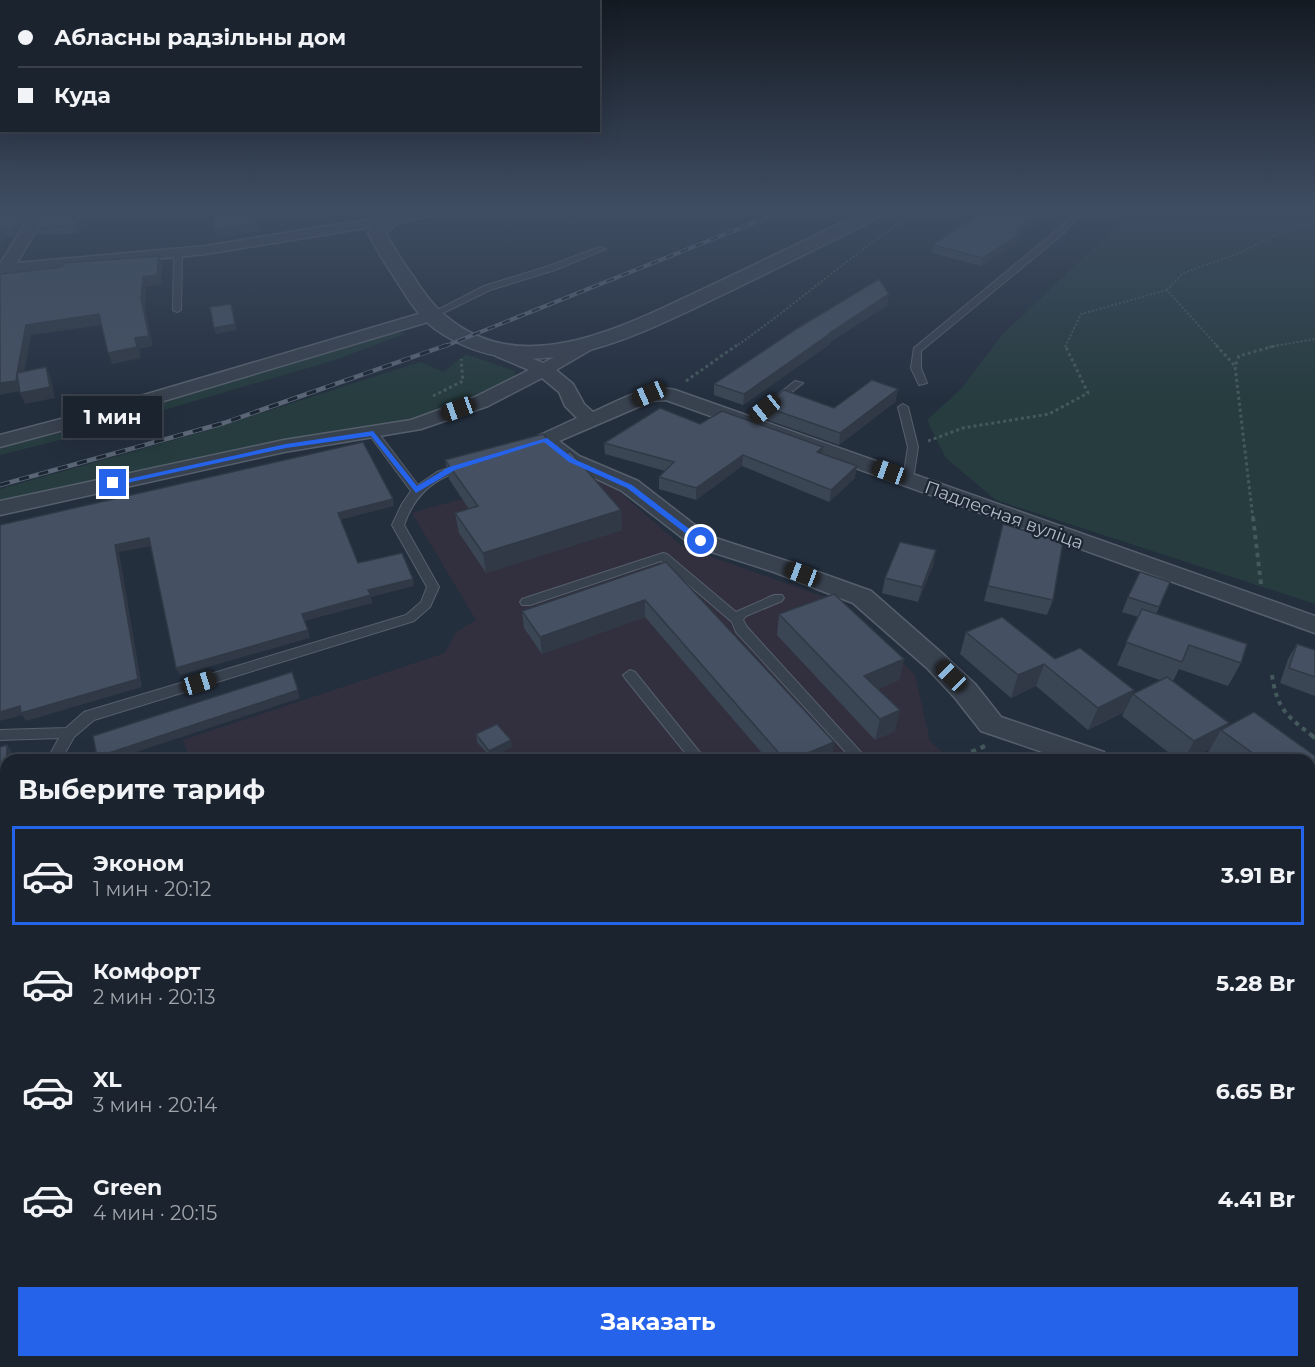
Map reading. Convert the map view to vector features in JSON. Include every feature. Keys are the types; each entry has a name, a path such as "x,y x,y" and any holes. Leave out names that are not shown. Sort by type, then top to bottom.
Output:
{"street":[{"path":"403,275 419,300 450,330 544,370 566,388 572,397 574,406 590,420"},
{"path":"0,508 286,446 417,424 479,402 544,370 586,345 655,319 745,275"},
{"path":"0,441 83,419 432,315"},
{"path":"502,352 545,352 586,345"},
{"name":"Падлесная вуліца","path":"1079,754 991,724 965,691 936,662 862,597 782,567 701,541 630,486 572,460 540,441 649,394 668,394 1262,608 1315,625"}],"lane":[{"path":"177,310 178,275"},
{"path":"432,315 487,288 530,275"},
{"path":"922,383 916,368 917,350 1008,275"},
{"path":"749,422 798,383"},
{"path":"903,407 914,447 908,479"},
{"path":"373,433 416,490"},
{"path":"57,754 69,733 89,716 410,618 426,604 432,587 423,566 398,525 403,509 416,490 452,469 473,462"},
{"path":"526,602 663,557 737,620 741,629 856,754"},
{"path":"737,620 742,613 778,598"},
{"path":"630,675 694,754"},
{"path":"0,735 69,733"}],"path":[{"path":"668,394 769,323 829,275"},
{"path":"914,447 963,428 1049,414 1088,393 1065,346 1081,314 1167,290 1180,275"},
{"path":"1167,290 1235,366"},
{"path":"1262,608 1235,366 1239,356 1267,347 1315,339"},
{"path":"428,404 433,396 463,381 461,359"},
{"path":"1272,675 1274,698 1280,710 1315,738"}],"shaded area":[{"path":"560,471 603,478 683,547 839,602 915,675 930,741 944,754 189,754 183,740 445,653 456,632 476,620 412,513"}],"green space":[{"path":"1065,275 1315,275 1315,604 996,500 946,458 927,420 961,389 1002,335"},
{"path":"407,333 335,360 68,438 0,455 0,448 65,432 372,337"},
{"path":"466,354 515,371 513,381 418,419 0,504 0,489 202,432 420,362 444,372"}],"building":[{"path":"0,275 157,275 143,277 141,298 149,336 135,338 137,347 108,353 99,314 26,325 16,381 0,383"},
{"path":"879,279 889,294 744,394 714,384 798,328"},
{"path":"231,304 235,324 214,328 210,307"},
{"path":"46,367 50,387 20,393 17,373"},
{"path":"872,380 898,389 840,433 763,406 784,390 834,408"},
{"path":"660,408 700,424 722,411 823,447 817,452 857,466 831,490 743,455 696,488 659,477 674,462 604,443"},
{"path":"543,434 563,456 570,451 621,510 483,553 455,513 478,506 445,460"},
{"path":"363,442 393,499 338,513 358,563 402,553 413,579 368,590 371,595 302,614 308,630 176,668 149,538 115,545 138,679 21,713 20,706 0,712 0,525"},
{"path":"1003,524 1063,542 1053,600 988,586"},
{"path":"900,542 936,550 922,587 885,578"},
{"path":"666,562 834,742 805,754 780,754 645,600 540,637 522,611"},
{"path":"1140,572 1170,582 1159,607 1128,597"},
{"path":"834,594 904,659 864,676 900,710 880,719 779,614"},
{"path":"1142,609 1247,644 1241,663 1189,645 1182,662 1126,642"},
{"path":"1002,617 1055,659 1080,648 1134,690 1098,708 1044,664 1018,675 966,632"},
{"path":"1297,644 1315,650 1315,677 1289,668"},
{"path":"292,672 298,690 106,754 96,754 93,736"},
{"path":"1167,677 1229,723 1194,741 1133,694"},
{"path":"1254,712 1312,754 1254,754 1221,730"},
{"path":"497,724 511,740 489,751 476,734"},
{"path":"7,745 7,754 0,754 0,747"}],"railway":[{"path":"443,347 624,275"},
{"path":"0,485 224,423 447,345"}],"route":[{"path":"113,483 286,446 373,433 416,490 452,469 545,440 572,460 630,486 701,541"}]}
